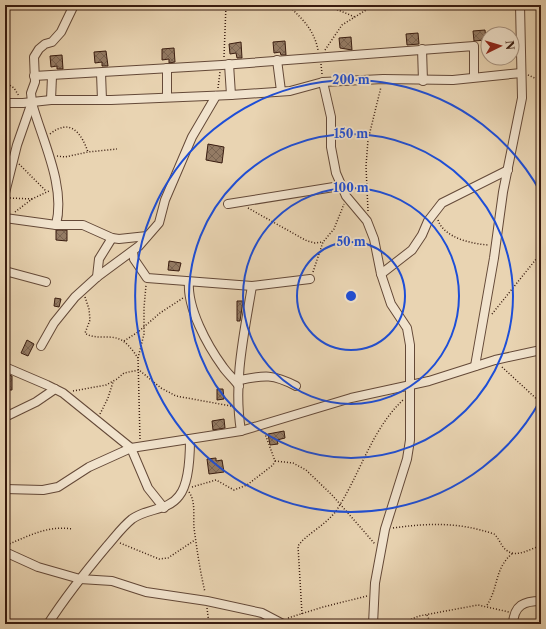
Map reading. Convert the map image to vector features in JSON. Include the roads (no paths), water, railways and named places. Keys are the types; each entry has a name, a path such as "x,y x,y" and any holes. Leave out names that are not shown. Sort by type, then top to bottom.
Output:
{"street":[{"path":"56,225 60,208 57,189 44,139 32,102 31,93 34,76 34,57 39,49 45,44 52,42 61,32 74,5"},
{"path":"475,366 508,170 522,98 520,5"},
{"path":"34,76 101,73 474,46 474,77"},
{"path":"422,49 423,81"},
{"path":"277,60 281,91"},
{"path":"226,64 231,95"},
{"path":"167,68 167,98"},
{"path":"101,73 102,100"},
{"path":"5,103 51,100 102,100 216,96 281,91 301,88 323,82 383,79 412,79 423,81 453,80 521,73"},
{"path":"51,100 52,76"},
{"path":"323,82 331,117 331,147 340,186 346,196 367,222 374,239 381,274 391,304 407,328 409,336 411,384 409,449 385,529 375,594 373,624"},
{"path":"41,346 60,314 97,277 133,252 158,223 165,200 192,137 216,96"},
{"path":"5,193 13,160 32,102"},
{"path":"381,274 412,250 422,235 428,221 449,199 508,170"},
{"path":"232,203 340,186"},
{"path":"6,218 56,225 82,224 112,238 147,236"},
{"path":"97,277 99,259 112,238"},
{"path":"133,252 134,258 147,278 252,286 310,279"},
{"path":"5,271 46,282"},
{"path":"189,282 188,293 196,316 216,356 224,368 239,383"},
{"path":"241,431 238,408 239,383 243,340 252,286"},
{"path":"5,489 43,490 58,487 89,467 131,448 241,431 351,398 411,384 495,360 541,350"},
{"path":"5,367 63,394 99,421 131,448 148,488 164,508"},
{"path":"239,383 260,376 278,377 296,386"},
{"path":"5,417 36,402 55,389"},
{"path":"48,624 80,579 123,528 140,514 152,509 164,508 177,499 184,488 190,439"},
{"path":"5,552 38,566 80,579 112,581 146,592 207,601 262,613 281,623"},
{"path":"513,624 514,613 519,606 525,602 541,601"}]}
